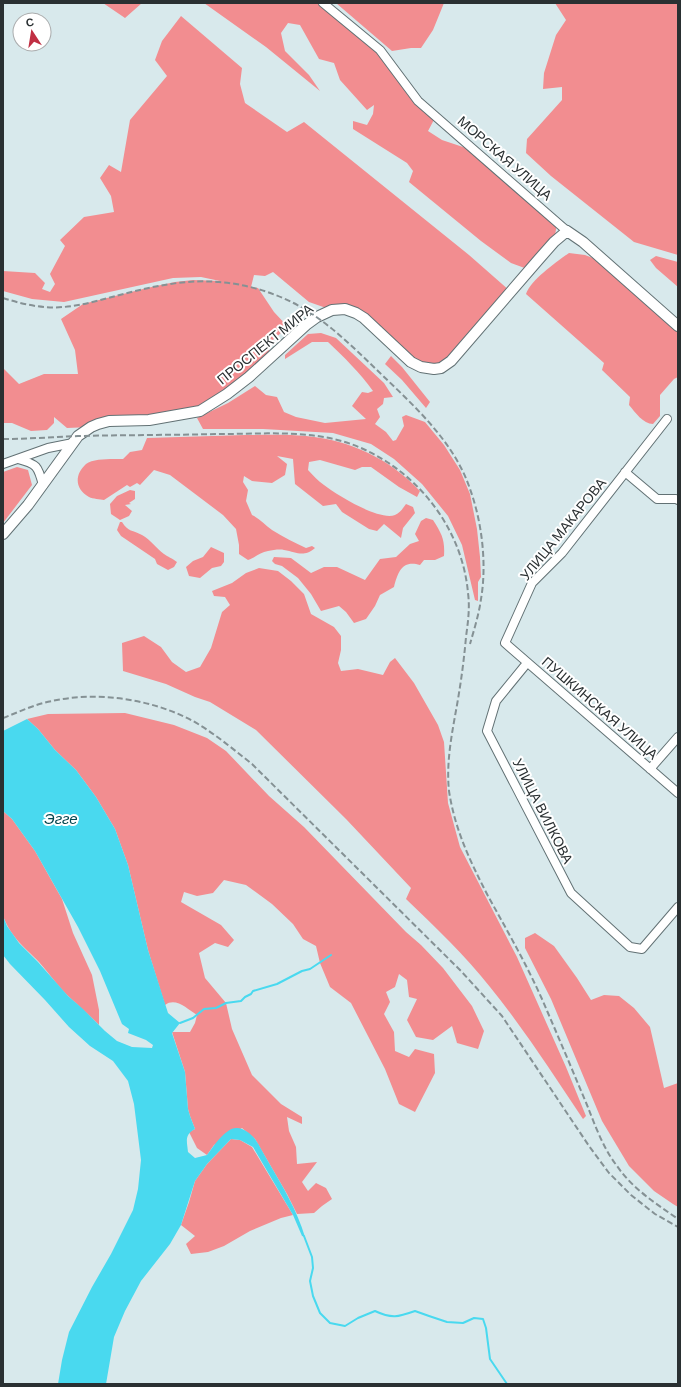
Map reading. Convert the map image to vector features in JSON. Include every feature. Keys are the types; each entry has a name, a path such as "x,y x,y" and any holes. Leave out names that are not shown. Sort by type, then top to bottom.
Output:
{"main road":[{"name":"МОРСКАЯ УЛИЦА","path":"567,231 583,242 678,326"},
{"name":"ПРОСПЕКТ МИРА","path":"3,534 28,505 78,436 98,424 149,420 200,411 250,377 306,325 317,317 332,310 345,309 364,318 411,362 421,367 434,369 441,368 451,361 554,242 567,231"}],"street":[{"name":"МОРСКАЯ УЛИЦА","path":"323,3 380,50 418,101 567,231"},
{"name":"УЛИЦА МАКАРОВА","path":"504,643 532,583 562,553 667,419"},
{"path":"3,464 48,448 73,442"},
{"path":"18,459 32,462 40,472 43,485"},
{"path":"625,472 657,500 678,500"},
{"name":"ПУШКИНСКАЯ УЛИЦА","path":"504,643 678,793"},
{"name":"УЛИЦА ВИЛКОВА","path":"527,663 496,701 487,731 571,894 630,947 642,950 678,907"},
{"path":"650,769 678,737"}],"shaded area":[{"path":"103,3 142,3 125,18"},
{"path":"204,3 323,3 380,50 436,116 428,131 442,140 475,151 557,223 554,242 530,270 511,263 481,241 409,182 413,171 407,163 353,129 353,121 367,125 373,114 374,105 367,110 340,80 334,63 319,59 300,25 288,23 281,33 285,51 309,75 320,91 266,47"},
{"path":"336,3 444,3 433,30 421,48 392,51"},
{"path":"555,3 678,3 678,255 634,242 551,176 526,153 527,139 562,100 562,87 543,89 544,73 556,35 566,20"},
{"path":"181,16 242,68 240,84 245,103 287,132 304,122 469,255 511,292 451,361 421,367 364,318 332,310 309,302 273,272 265,276 254,275 251,287 258,288 274,312 288,327 267,345 271,357 210,406 91,427 67,428 54,417 54,423 47,430 31,431 12,423 3,423 3,368 19,384 44,374 78,374 75,350 61,319 83,304 175,282 193,280 220,281 201,277 173,278 64,302 32,299 3,291 3,271 35,273 45,283 42,289 50,292 55,284 50,274 65,246 60,240 84,217 114,212 111,196 100,178 109,165 121,172 130,120 167,76 155,60 162,41"},
{"path":"569,253 585,255 598,260 678,332 678,377 674,379 660,395 660,416 653,424 643,420 629,405 630,397 602,370 604,363 526,294 538,277"},
{"path":"656,256 678,262 678,287 656,268 650,260"},
{"path":"321,333 336,338 384,383 393,397 384,398 383,404 377,409 380,417 375,424 386,432 393,441 396,440 404,426 402,417 406,415 425,422 444,445 460,470 470,494 477,529 481,577 478,582 478,601 475,600 462,545 448,516 422,484 394,459 371,444 333,433 263,429 203,429 197,418 228,403 255,386 266,395 277,397 284,412 296,417 325,423 366,419 352,406 362,392 368,393 373,391 352,365 328,342 312,342 285,359 285,355 308,334"},
{"path":"391,356 402,367 430,402 426,408 402,380 385,364"},
{"path":"291,435 322,438 368,453 396,469 420,491 417,497 399,487 371,467 362,467 355,470 320,460 309,462 308,470 320,482 330,489 369,511 388,516 395,515 406,504 413,507 415,513 403,528 401,538 384,524 377,531 369,529 342,512 336,504 323,506 295,484 293,459 277,456 287,464 285,475 272,483 252,481 244,476 243,482 248,490 246,501 252,515 272,530 306,548 312,546 315,548 303,554 282,550 270,551 248,560 239,554 236,529 223,515 170,475 154,470 140,485 137,483 130,487 127,485 104,500 89,497 84,494 79,486 79,473 86,464 99,460 123,459 130,452 142,450 147,438"},
{"path":"17,467 28,470 32,485 3,523 3,472"},
{"path":"130,490 135,491 135,499 129,503 131,504 125,505 132,511 129,516 120,520 111,514 110,504 117,496"},
{"path":"426,518 433,520 441,533 444,546 444,556 435,560 424,560 420,565 409,564 402,568 399,572 394,587 380,595 375,606 366,619 354,623 346,612 339,606 321,611 311,594 298,578 282,566 275,564 272,561 274,557 291,558 311,573 324,567 337,567 365,580 380,559 396,557 410,544 419,541 415,534 421,521"},
{"path":"120,522 122,522 129,529 145,537 164,554 177,562 174,567 168,570 157,564 155,559 121,536 117,530"},
{"path":"211,547 224,553 224,562 221,566 212,568 200,578 189,576 186,567 193,561 203,557"},
{"path":"259,568 278,571 291,581 304,594 311,614 334,627 341,636 341,650 338,663 341,671 358,669 383,675 390,662 395,658 414,683 438,725 444,742 448,803 460,847 517,957 586,1116 583,1119 503,1003 460,952 406,899 411,888 346,819 256,730 210,702 166,684 123,671 122,643 144,636 161,647 172,662 186,672 200,667 211,648 222,612 230,605 225,597 214,596 212,591 232,583 246,573"},
{"path":"125,713 174,725 207,738 226,751 269,796 304,827 443,968 472,1006 484,1031 478,1049 457,1043 452,1026 433,1040 416,1037 407,1020 417,999 409,997 407,980 399,974 395,987 386,992 390,1002 384,1014 394,1032 395,1051 409,1057 415,1049 434,1054 435,1073 415,1112 399,1104 385,1069 351,1003 330,987 320,963 316,946 303,939 293,924 272,904 246,885 224,880 213,893 197,896 184,892 181,902 221,925 234,940 228,947 215,943 199,953 205,978 226,1003 232,1029 252,1075 281,1104 302,1117 302,1124 287,1117 289,1131 296,1147 297,1164 317,1162 302,1182 308,1191 316,1183 326,1188 332,1199 314,1213 297,1214 255,1139 242,1128 214,1145 207,1155 197,1148 189,1132 195,1129 188,1109 185,1072 172,1032 190,1032 197,1015 177,1003 173,1002 165,1005 148,950 128,865 115,829 96,797 76,770 55,750 38,729 27,719 48,714"},
{"path":"3,811 12,819 35,851 62,899 73,933 92,975 99,1010 99,1025 63,991 39,962 18,941 6,923 3,916"},
{"path":"535,933 554,946 591,1000 604,995 619,996 634,1008 650,1027 664,1088 678,1083 678,1207 654,1191 629,1166 602,1121 551,999 525,948 525,938"},
{"path":"231,1139 240,1140 252,1147 293,1215 281,1218 250,1231 224,1246 208,1252 191,1254 186,1244 195,1236 181,1225 195,1181 207,1164"}],"water":[{"name":"Эгге","path":"27,719 38,729 55,750 76,770 96,797 115,829 128,865 148,950 168,1013 180,1023 172,1033 185,1072 188,1109 195,1129 188,1136 188,1152 195,1158 207,1155 220,1138 229,1131 237,1128 247,1132 257,1142 294,1208 305,1237 302,1236 293,1215 253,1147 240,1140 231,1139 207,1164 195,1181 181,1225 170,1244 141,1281 125,1311 114,1337 106,1384 58,1384 69,1332 133,1210 138,1189 141,1160 134,1104 128,1081 113,1061 90,1046 69,1027 3,955 3,916 7,926 19,943 68,996 105,1031 117,1041 132,1047 152,1048 153,1045 146,1040 128,1033 129,1029 122,1024 100,971 78,927 35,851 12,819 3,811 3,731"}],"waterway":[{"path":"180,1023 193,1018 204,1009 216,1008 226,1003 241,1001 253,991 277,984 302,971 310,969 331,955"},
{"path":"304,1236 312,1257 313,1268 310,1281 313,1296 320,1313 330,1323 345,1326 358,1318 375,1311 391,1316 404,1315 415,1311 447,1322 463,1323 474,1318 483,1319 486,1328 490,1359 507,1384"}],"railway":[{"path":"3,298 33,306 63,307 83,304 167,284 206,281 230,283 271,293 301,307 322,321 351,345 418,411 443,440 454,455 463,472 478,515 484,572 478,616 470,644"},
{"path":"3,439 78,436 268,433 299,434 330,438 345,442 369,452 391,465 411,481 429,500 444,520 456,543 464,568 469,599 460,688 451,737 448,769 449,791 459,832 481,883 520,953 541,998 603,1144 612,1159 630,1182 637,1189 678,1219"},
{"path":"3,718 27,708 52,701 69,698 106,697 142,702 177,713 193,721 223,741 252,764 461,971 502,1016 589,1146 609,1173 631,1195 655,1214 678,1227"}]}
